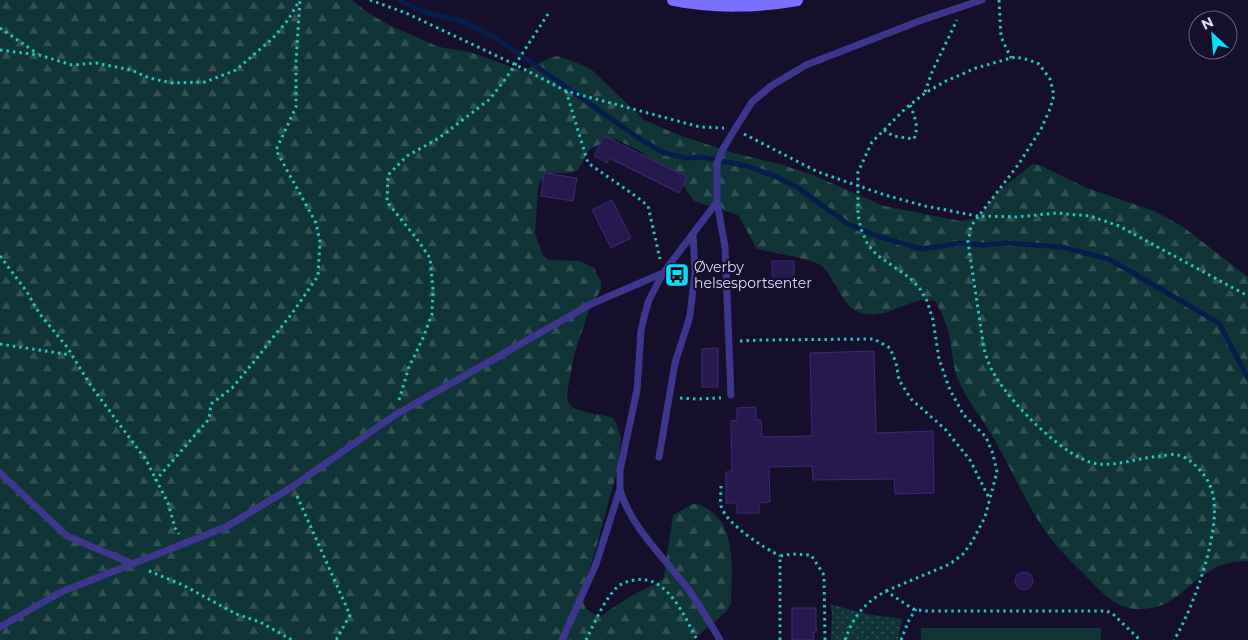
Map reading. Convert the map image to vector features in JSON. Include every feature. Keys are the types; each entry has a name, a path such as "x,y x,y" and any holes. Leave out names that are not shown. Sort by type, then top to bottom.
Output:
{"main road":[{"path":"673,0 750,5 797,0"}],"lane":[{"path":"731,395 725,247 717,202 717,163 724,147 752,102 771,86 806,65 922,20 982,0"},
{"path":"717,202 663,273 649,300 642,331 637,390 620,470 620,489 623,502 631,517 686,587 720,640"},
{"path":"659,457 675,363 690,316 695,271 693,234"},
{"path":"0,627 61,592 226,528 292,487 395,415 591,304 663,273"},
{"path":"0,472 67,536 133,564"},
{"path":"562,640 596,564 620,489"}],"path":[{"path":"0,50 39,55 72,65 96,63 131,70 149,78 172,82 206,82 236,70 273,38 288,20 300,0"},
{"path":"155,481 209,419 211,404 232,388 258,358 318,276 320,242 316,223 276,150 296,106 296,61 300,0"},
{"path":"370,0 406,13 516,64 566,90 700,126 735,129 818,172 857,186 925,206 977,216 1017,217 1056,213 1090,216 1119,226 1248,296"},
{"path":"999,0 1001,37 1010,58"},
{"path":"925,93 932,72 965,5"},
{"path":"395,415 408,367 423,338 432,314 433,289 430,258 387,202 388,175 407,156 439,138 490,99 516,64 548,14"},
{"path":"0,28 39,55"},
{"path":"845,640 849,626 862,607 873,598 950,564 963,554 978,532 985,517 997,472 993,454 986,438 963,414 950,390 940,359 933,320 927,301 920,289 910,278 877,255 868,245 861,230 858,215 858,172 872,142 925,93 976,68 1016,57 1039,64 1050,79 1054,95 1041,129 971,226 968,242 984,349 996,378 1017,404 1060,446 1085,460 1098,464 1176,454 1189,460 1203,473 1212,489 1214,507 1213,528 1204,568 1193,600 1174,640"},
{"path":"566,90 588,163 648,206 663,273"},
{"path":"884,130 893,136 914,139 917,133 916,121 910,105"},
{"path":"0,256 91,386 146,460 155,481 168,503 175,528 185,543"},
{"path":"729,342 874,339 890,348 896,363 899,380 910,399 945,429 970,460 990,501"},
{"path":"0,344 71,355"},
{"path":"669,397 697,399 725,398 731,395"},
{"path":"721,486 721,506 728,517 755,542 780,556 792,554 812,555 818,563 824,575 825,640"},
{"path":"292,487 350,615 336,640"},
{"path":"780,556 780,640"},
{"path":"133,564 183,585 236,614 260,622 292,640"},
{"path":"586,640 601,610 619,586 627,581 640,579 652,581 671,597 697,640"},
{"path":"886,591 916,610 924,612 1107,611 1114,615 1140,640"},
{"path":"901,640 908,620 916,610"}],"green space":[{"path":"0,0 352,0 368,13 389,25 439,47 470,52 522,71 557,56 580,64 593,71 644,120 679,135 730,152 783,165 813,175 884,206 960,221 975,219 999,190 1033,164 1039,165 1087,188 1154,211 1182,226 1248,277 1248,562 1233,562 1215,568 1172,600 1154,608 1134,609 1111,600 1058,547 1035,516 995,441 960,384 954,368 948,329 935,301 918,301 882,314 861,313 854,310 848,305 831,277 820,265 800,258 757,249 738,215 694,201 677,176 638,150 617,140 609,139 589,150 578,170 570,173 554,173 541,180 538,187 535,234 543,255 549,260 580,261 594,268 601,282 601,289 589,310 574,355 567,394 568,402 573,408 612,417 621,438 618,468 593,559 580,595 586,609 599,617 631,596 659,582 664,577 673,515 694,504 700,505 718,518 725,528 729,540 732,566 731,604 719,618 693,640 0,640"},
{"path":"830,604 866,614 902,619 898,640 831,640 832,613"},
{"path":"921,628 1101,628 1101,640 921,640"}],"building":[{"path":"604,136 687,177 679,193 609,158 607,163 594,156"},
{"path":"544,173 577,178 573,201 541,196"},
{"path":"612,200 631,238 611,248 592,210"},
{"path":"772,261 794,261 794,285 773,285"},
{"path":"718,348 718,387 702,387 702,349"},
{"path":"874,351 876,433 933,431 934,493 895,494 894,479 813,480 812,466 769,467 770,502 759,503 759,513 737,513 737,503 726,503 726,472 732,472 731,421 737,420 737,408 756,407 756,420 761,420 762,437 812,436 810,353"},
{"path":"1020,572 1028,572 1033,577 1031,588 1020,590 1015,585 1015,577"},
{"path":"792,608 816,608 814,640 792,640"}],"waterway":[{"path":"399,0 424,12 461,21 496,38 637,137 664,153 686,158 701,157 747,166 777,177 798,188 848,224 877,236 922,249 960,243 983,245 1007,243 1062,247 1109,259 1219,323 1248,378"}],"place":[{"name":"Øverby helsesportsenter","path":"677,275"}]}
